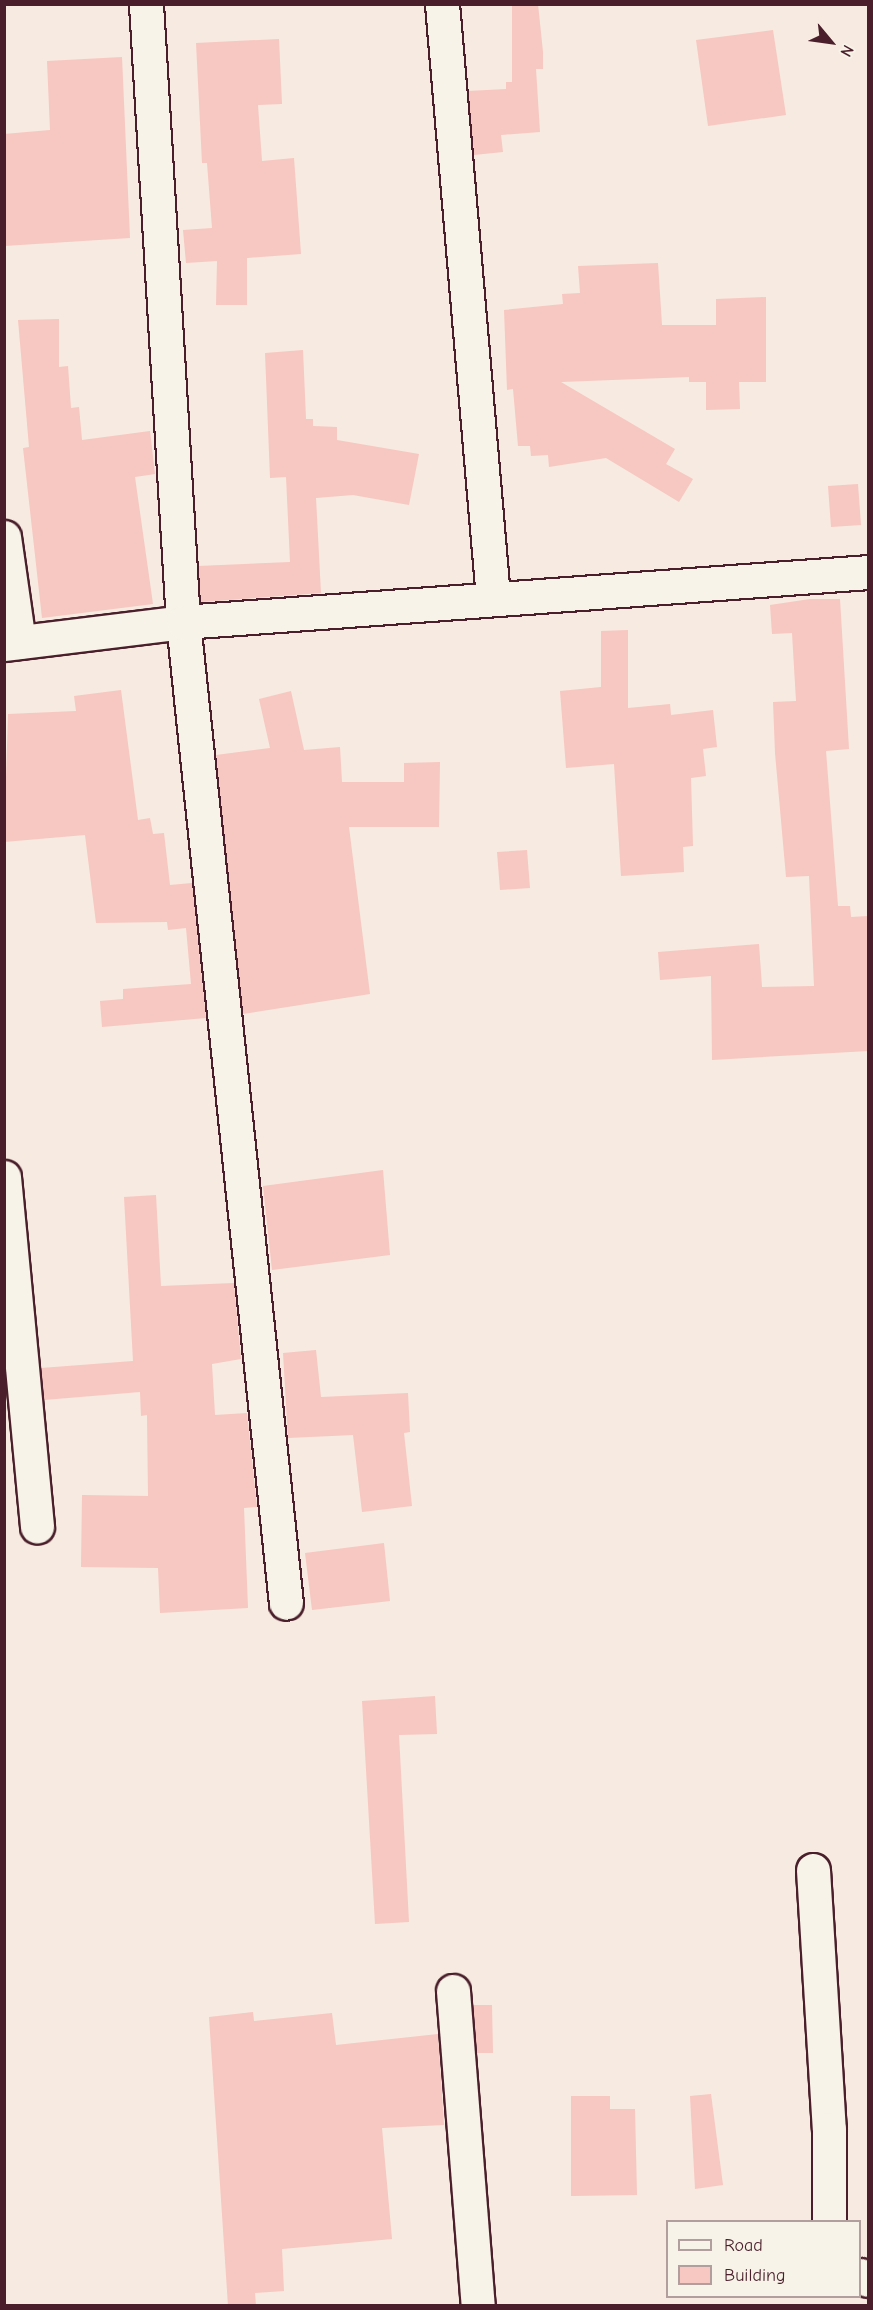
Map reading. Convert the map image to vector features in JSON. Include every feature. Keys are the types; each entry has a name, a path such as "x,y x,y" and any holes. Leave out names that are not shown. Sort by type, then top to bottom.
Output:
{"street":[{"path":"146,4 183,622 286,1603"},
{"path":"442,4 493,598"},
{"path":"4,537 11,643 183,622 868,572"},
{"path":"4,1177 37,1526"},
{"path":"813,1870 829,2129 829,2220"},
{"path":"453,1991 478,2306"}],"building":[{"path":"512,4 538,4 543,52 543,69 536,69 540,132 501,135 503,152 474,155 468,91 506,89 506,82 512,82"},
{"path":"773,30 786,115 708,126 696,40"},
{"path":"279,39 282,104 258,105 262,161 294,158 301,254 247,258 247,305 216,305 217,261 186,263 183,230 212,228 207,163 202,163 196,43"},
{"path":"122,57 130,238 4,246 4,134 50,130 47,61"},
{"path":"658,263 662,325 716,325 716,299 766,297 766,382 739,382 740,409 706,410 706,382 689,382 689,377 561,382 675,449 666,464 693,479 679,502 606,458 549,467 548,455 531,456 530,446 518,446 513,389 507,390 504,310 563,304 562,294 580,293 578,266"},
{"path":"59,319 59,367 68,366 71,408 79,407 82,440 150,431 155,474 135,477 153,604 42,618 23,448 29,447 18,320"},
{"path":"303,350 306,419 313,419 313,426 337,427 337,440 419,454 409,505 353,495 316,498 321,593 201,602 198,566 290,562 286,477 270,478 265,353"},
{"path":"858,484 861,525 831,527 828,486"},
{"path":"810,599 840,599 849,749 826,751 838,906 850,906 851,917 868,916 868,1051 712,1060 711,976 660,980 658,952 759,944 762,987 814,986 809,876 786,877 775,753 773,702 796,701 792,633 772,634 770,605"},
{"path":"628,630 628,708 670,704 671,715 713,710 717,747 703,749 706,776 691,778 693,846 683,847 684,872 621,876 614,764 566,768 560,691 601,687 601,631"},
{"path":"121,690 138,820 150,818 153,834 164,833 170,885 192,883 206,1018 102,1027 100,1001 123,999 123,989 191,984 186,928 168,930 167,922 96,923 85,835 4,842 8,714 76,711 74,696"},
{"path":"291,691 304,750 340,747 342,782 404,782 404,763 440,762 439,827 349,827 370,994 243,1014 216,755 270,748 259,699"},
{"path":"527,850 530,888 500,890 497,852"},
{"path":"383,1170 390,1255 272,1270 263,1186"},
{"path":"156,1195 161,1286 234,1283 241,1359 212,1364 215,1415 247,1413 257,1507 244,1508 248,1608 160,1613 158,1568 81,1567 82,1495 148,1496 147,1415 141,1416 140,1392 44,1400 41,1368 133,1361 124,1197"},
{"path":"316,1350 321,1397 408,1393 410,1432 404,1433 412,1506 362,1512 353,1435 288,1438 283,1353"},
{"path":"384,1543 390,1601 312,1610 305,1553"},
{"path":"435,1696 437,1734 399,1735 409,1922 375,1924 362,1701"},
{"path":"473,2005 492,2005 493,2053 477,2053"},
{"path":"253,2012 254,2021 332,2013 336,2045 438,2034 444,2125 382,2128 392,2239 282,2249 284,2291 255,2293 256,2306 228,2306 209,2017"},
{"path":"711,2094 723,2185 695,2189 690,2096"},
{"path":"571,2096 610,2096 610,2109 635,2109 637,2195 571,2196"}]}
